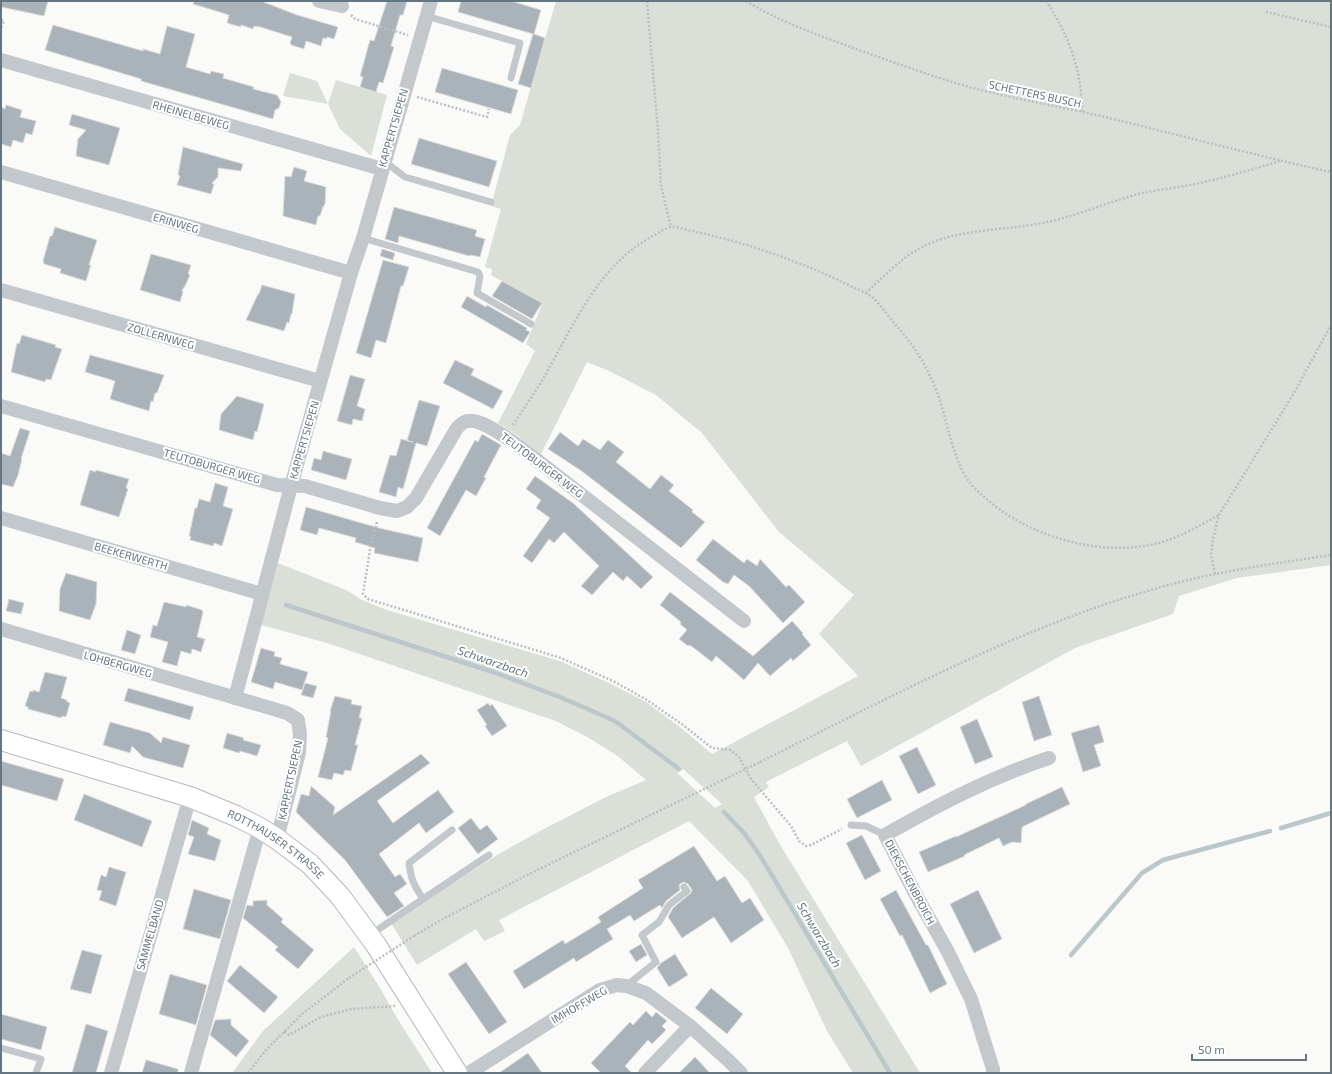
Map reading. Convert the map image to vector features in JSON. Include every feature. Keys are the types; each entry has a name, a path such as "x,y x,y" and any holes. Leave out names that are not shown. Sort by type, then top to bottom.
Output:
{"main road":[{"name":"ROTTHAUSER STRASSE","path":"1,740 190,797 236,816 260,828 277,839 310,864 340,896 369,936 458,1073"}],"street":[{"path":"319,1 342,6"},
{"name":"KAPPERTSIEPEN","path":"277,839 299,753 300,734 298,720 287,713 235,698 320,381 431,1"},
{"name":"RHEINELBEWEG","path":"1,60 383,165"},
{"name":"ERINWEG","path":"1,172 351,273"},
{"name":"ZOLLERNWEG","path":"1,290 320,381"},
{"name":"TEUTOBURGER WEG","path":"1,406 277,485 305,486 380,508 397,511 407,507 416,498 457,428 468,420 479,423 488,426 538,460 744,621"},
{"name":"BEEKERWERTH","path":"1,518 262,594"},
{"name":"LOHBERGWEG","path":"1,629 235,698"},
{"name":"DIEKSCHENBROICH","path":"993,1073 971,999 948,952 885,835 968,790 1029,764 1049,758"},
{"name":"SAMMELBAND","path":"111,1073 190,797"},
{"path":"191,1073 260,828"},
{"name":"IMHOFFWEG","path":"469,1073 600,990 617,985 626,986 646,993 690,1026 741,1073"},
{"path":"645,1073 690,1026"}],"lane":[{"path":"426,16 520,43 511,78"},
{"path":"383,165 405,177 491,202"},
{"path":"363,238 478,272 480,276 477,293 531,324"},
{"path":"851,825 866,826 885,835"},
{"path":"423,899 412,882 409,863 452,830"},
{"path":"369,936 489,856"},
{"path":"626,986 656,962 642,935 659,922 669,905 687,891 684,887"},
{"path":"1,1048 41,1059 36,1073"}],"path":[{"path":"647,1 661,186 671,227"},
{"name":"SCHETTERS BUSCH","path":"746,1 762,11 794,25 905,67 970,87 1082,112 1331,172"},
{"path":"1046,1 1064,32 1076,60 1080,79 1082,112"},
{"path":"342,6 355,19 420,38"},
{"path":"1266,12 1331,27"},
{"path":"1,20 4,21 1,28"},
{"path":"404,93 487,117 489,109"},
{"path":"866,293 908,256 922,247 936,241 978,231 1038,224 1142,194 1205,182 1281,161"},
{"path":"505,437 546,374 569,330 611,268 642,243 671,227 753,247 812,268 866,293 875,299 912,345 927,371 940,400 955,456 966,478 993,505 1012,518 1038,531 1065,540 1093,546 1122,547 1147,546 1169,540 1219,515"},
{"path":"1215,574 1211,555 1219,515 1294,392 1331,325"},
{"path":"380,508 370,550 363,594 368,599 561,658 613,680 647,700 683,725 712,748 730,750 739,757 751,779 791,826 799,841 806,846 811,845 851,825"},
{"path":"248,1073 265,1051 302,1014 349,978 441,920 531,873 967,660 1029,633 1104,605 1165,587 1215,574 1331,555"},
{"path":"284,1032 289,1035 321,1017 351,1009 414,1004"}],"shaded area":[{"path":"556,1 1331,1 1331,565 1237,578 1179,596 1173,614 1075,648 861,766 847,741 766,782 769,787 754,797 779,843 920,1073 853,1073 827,1031 788,948 748,881 689,821 499,920 505,931 484,941 476,929 417,965 391,923 497,855 606,797 646,780 619,757 589,738 556,721 327,643 261,625 278,563 346,590 362,600 387,610 560,661 609,683 646,702 680,727 712,754 858,676 819,634 854,595 779,532 702,433 656,395 609,371 587,362 541,454 498,423 535,351 526,344 542,304 491,275 492,269 485,267 501,209 491,206 510,135 520,125","holes":["683,769 722,804 715,808 677,773"]},
{"path":"290,73 317,81 328,104 283,96"},
{"path":"336,80 387,95 371,156 340,129 328,104"},
{"path":"354,947 432,1073 232,1073 263,1031"}],"building":[{"path":"1,1 48,1 44,16 1,7"},
{"path":"194,1 261,1 297,15 338,27 334,39 327,37 326,39 323,38 321,46 306,41 304,49 291,45 290,43 292,37 257,26 254,26 253,29 227,23 229,15 193,4"},
{"path":"387,1 407,1 403,15 400,15 391,46 394,47 383,83 379,82 376,92 360,87 363,77 360,76 370,40 374,41"},
{"path":"461,1 511,1 541,10 534,34 545,38 531,88 518,84 533,34 458,12"},
{"path":"53,25 143,51 143,49 160,54 167,26 195,34 186,67 210,74 211,71 224,74 223,78 254,87 253,89 277,95 281,102 279,108 275,110 273,119 141,81 141,79 45,50"},
{"path":"442,68 518,90 511,114 435,92"},
{"path":"6,105 22,110 20,117 36,121 32,135 26,133 23,143 13,140 11,147 1,144 1,107 5,109"},
{"path":"72,114 120,128 109,165 76,156 78,139 86,130 69,125"},
{"path":"419,138 497,161 489,187 411,164"},
{"path":"183,147 243,164 241,171 218,168 218,177 212,183 214,184 211,194 177,185 180,176 178,175"},
{"path":"294,167 307,171 304,181 326,187 325,204 320,216 318,216 316,225 283,216 285,176 291,177"},
{"path":"394,207 477,230 475,236 485,239 480,257 469,256 399,236 398,243 385,239"},
{"path":"55,227 97,240 89,265 91,265 86,281 60,273 61,269 44,264 43,261 50,236 52,236"},
{"path":"382,249 395,253 393,260 380,256"},
{"path":"151,254 191,265 188,274 190,275 182,290 183,292 180,302 140,290"},
{"path":"383,260 409,267 403,286 401,286 386,343 376,340 371,358 356,353"},
{"path":"502,281 542,303 532,319 492,296"},
{"path":"262,285 295,294 292,314 284,331 246,320"},
{"path":"467,296 486,307 487,305 527,328 526,330 530,332 523,343 461,307"},
{"path":"22,335 56,345 55,347 62,349 51,380 46,379 45,382 11,372 17,343 19,344"},
{"path":"90,355 164,375 157,393 155,393 153,402 151,401 149,411 110,399 115,381 85,372"},
{"path":"455,360 474,369 471,375 503,391 493,409 443,383"},
{"path":"350,375 365,379 357,406 365,409 362,421 353,419 352,425 337,421"},
{"path":"237,396 264,404 257,432 255,431 253,440 219,430 221,414"},
{"path":"419,400 440,406 427,446 416,443 403,489 398,487 396,497 379,492 390,455 396,456 401,439 407,441"},
{"path":"20,428 30,431 21,459 18,475 13,487 1,484 1,453 10,456"},
{"path":"560,432 578,446 583,439 600,450 608,440 624,452 616,462 650,489 661,475 674,485 669,491 693,510 692,512 705,522 681,548 583,472 548,449"},
{"path":"482,434 501,445 476,496 466,490 440,536 427,528 475,440 478,442"},
{"path":"323,451 352,459 346,480 311,470 314,458 321,460"},
{"path":"90,470 96,472 96,470 129,479 126,488 128,489 119,517 80,505"},
{"path":"535,476 573,503 653,577 641,589 627,576 623,581 613,572 592,595 581,586 599,566 564,532 554,543 549,539 532,563 523,556 550,518 536,508 541,500 526,489"},
{"path":"215,483 228,487 223,506 233,509 222,546 214,543 213,546 190,540 191,537 189,536 195,508 197,508 199,499 210,502"},
{"path":"306,507 379,528 423,538 418,562 374,553 375,548 355,542 356,538 319,528 317,535 300,530"},
{"path":"713,539 744,563 747,559 757,566 760,559 786,587 789,585 805,602 783,623 749,586 734,575 728,584 723,582 696,560"},
{"path":"66,573 97,582 96,604 90,620 59,611 60,589"},
{"path":"670,592 753,656 792,621 811,645 793,661 791,658 770,676 758,663 744,680 716,656 712,662 690,645 688,646 679,639 687,630 680,624 681,622 660,605"},
{"path":"9,599 24,603 21,614 6,611"},
{"path":"164,602 186,607 186,605 202,610 203,612 197,637 205,639 201,652 192,649 191,654 181,651 177,666 162,662 168,642 150,637 153,625 157,626"},
{"path":"127,630 141,635 135,654 121,650"},
{"path":"261,648 275,652 274,656 282,658 280,664 308,672 302,690 275,682 273,689 251,682"},
{"path":"45,672 67,677 61,698 70,703 66,717 62,716 61,718 28,709 28,707 25,706 30,691 33,692 33,690 39,692"},
{"path":"305,683 317,686 313,698 301,695"},
{"path":"128,688 194,707 190,720 124,701"},
{"path":"335,696 352,700 351,704 362,706 359,718 362,718 355,745 358,745 351,771 345,770 343,775 334,773 332,780 318,777 328,738 326,737 330,711"},
{"path":"1039,696 1052,735 1034,741 1022,702"},
{"path":"488,703 490,706 492,704 507,726 492,736 477,710"},
{"path":"977,719 993,757 975,764 960,727"},
{"path":"110,722 150,733 161,743 163,737 190,745 183,768 143,757 132,746 130,753 103,745"},
{"path":"1099,725 1104,742 1094,745 1101,766 1083,772 1071,733"},
{"path":"227,733 244,738 243,740 261,745 257,756 240,751 239,753 223,748"},
{"path":"917,747 936,785 918,794 899,756"},
{"path":"421,754 430,763 377,801 393,823 438,790 454,812 426,833 419,823 379,854 395,877 400,874 407,884 394,893 404,906 387,917 345,860 296,812 301,794 309,796 311,786 335,807 333,815"},
{"path":"1,761 64,779 57,801 1,785"},
{"path":"882,780 892,800 857,818 847,799"},
{"path":"1062,787 1070,804 1022,827 1021,843 1012,842 1003,846 999,838 964,855 965,856 928,872 919,852 956,837"},
{"path":"84,794 152,821 142,847 74,820"},
{"path":"471,818 480,830 487,825 498,839 478,854 458,828"},
{"path":"192,820 209,828 207,834 221,840 215,861 188,854 194,837 188,835"},
{"path":"862,835 881,871 865,880 846,843"},
{"path":"694,846 717,881 725,876 742,903 750,898 764,920 731,943 714,917 682,938 668,917 673,908 691,893 692,890 688,884 683,882 679,885 680,890 666,901 662,908 660,905 634,921 630,915 607,929 613,939 576,962 574,958 524,989 513,971 563,940 565,944 601,922 598,917 643,888 638,880"},
{"path":"109,867 126,872 116,906 99,900 102,891 97,890 101,875 106,877"},
{"path":"194,889 231,900 220,939 183,929"},
{"path":"896,890 926,945 928,945 947,984 930,993 902,935 900,936 880,899"},
{"path":"978,890 1002,939 974,953 950,904"},
{"path":"267,900 267,905 283,919 281,922 314,950 298,969 275,950 278,947 243,918 247,905 253,906 253,901"},
{"path":"641,944 647,955 636,962 629,951"},
{"path":"82,950 102,955 91,994 70,989"},
{"path":"675,954 688,975 669,987 657,968 661,963"},
{"path":"466,962 507,1022 489,1034 448,974"},
{"path":"240,965 278,997 264,1013 227,981"},
{"path":"170,974 207,985 196,1025 159,1014"},
{"path":"711,988 743,1014 727,1034 695,1008"},
{"path":"646,1011 652,1017 656,1012 667,1021 662,1026 666,1030 652,1044 648,1040 625,1066 632,1073 601,1073 591,1063 630,1022 633,1025"},
{"path":"1,1014 47,1027 41,1050 1,1039"},
{"path":"231,1019 231,1025 249,1041 236,1057 210,1035 215,1020"},
{"path":"86,1024 108,1031 96,1073 72,1073"},
{"path":"528,1053 542,1073 499,1073"},
{"path":"695,1057 710,1073 679,1073"},
{"path":"146,1060 178,1069 178,1073 142,1073"}],"waterway":[{"name":"Schwarzbach","path":"286,605 493,672 560,697 615,721 679,769"},
{"name":"Schwarzbach","path":"724,812 744,833 759,854 890,1073"},
{"path":"1281,828 1331,813"},
{"path":"1071,955 1142,873 1163,860 1270,831"}]}
